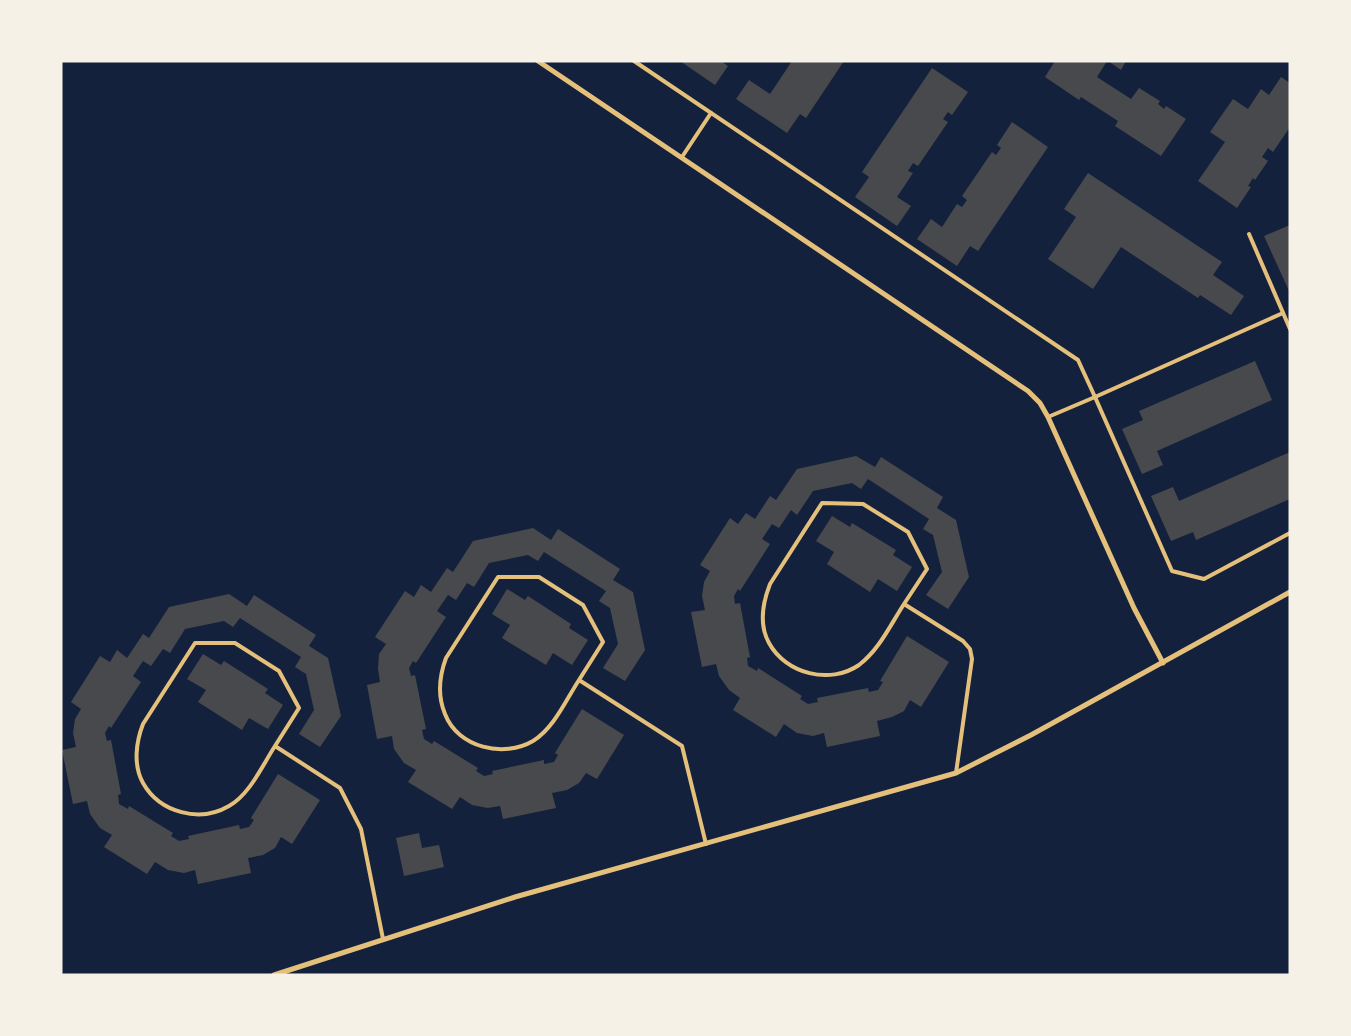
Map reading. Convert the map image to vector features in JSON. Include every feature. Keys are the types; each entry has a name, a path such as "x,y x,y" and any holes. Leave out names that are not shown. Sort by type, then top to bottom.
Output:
{"street":[{"path":"538,61 1028,391 1040,403 1048,417 1134,608 1163,663"},
{"path":"274,975 515,898 956,773 1024,739 1290,592"}],"lane":[{"path":"634,61 1078,360 1172,571 1204,579 1290,533"},
{"path":"682,158 711,113"},
{"path":"1249,234 1290,329"},
{"path":"1048,417 1282,313"},
{"path":"822,503 864,504 908,532 927,569 904,604 868,657 858,666 832,676 818,676 789,663 777,654 769,642 764,628 764,599 770,584 822,503"},
{"path":"498,577 539,577 583,605 603,642 579,680 544,732 534,740 508,750 494,750 465,738 445,716 441,702 441,672 446,658 498,577"},
{"path":"904,604 963,641 970,649 972,659 956,773"},
{"path":"195,643 235,643 279,671 299,708 275,746 241,797 231,806 205,816 191,816 176,810 150,793 142,782 136,752 143,724 195,643"},
{"path":"579,680 682,746 706,844"},
{"path":"275,746 340,788 360,829 383,939"}],"building":[{"path":"680,61 721,61 728,66 715,85"},
{"path":"792,61 844,61 806,118 800,114 787,133 736,99 749,80 770,94"},
{"path":"1055,61 1107,61 1097,77 1131,99 1139,88 1160,101 1158,104 1164,109 1166,106 1186,119 1161,156 1115,126 1118,121 1081,97 1079,100 1045,77"},
{"path":"1108,61 1126,61 1121,70"},
{"path":"932,68 968,92 952,115 948,112 943,119 948,122 918,166 913,163 908,171 913,173 897,197 911,206 897,226 855,197 869,177 862,172"},
{"path":"1281,77 1290,83 1290,127 1273,152 1268,148 1262,157 1268,161 1255,180 1253,178 1248,186 1251,187 1237,208 1198,181 1225,142 1210,132 1233,99 1248,109 1261,89 1269,95"},
{"path":"1012,122 1048,147 978,251 970,246 957,266 917,239 931,219 942,227 957,204 962,207 967,200 962,196 992,152 996,155 1001,148 997,145"},
{"path":"1088,173 1222,262 1213,275 1244,296 1231,315 1200,295 1198,298 1121,247 1093,289 1048,259 1076,217 1064,209"},
{"path":"1290,225 1290,293 1264,236"},
{"path":"1255,361 1272,400 1157,451 1163,465 1142,474 1122,429 1143,420 1139,411"},
{"path":"1290,452 1290,499 1196,540 1193,532 1171,541 1151,496 1173,487 1179,501"},
{"path":"856,456 875,467 881,457 943,497 937,508 956,520 969,577 948,609 926,595 942,572 933,535 923,529 929,519 868,479 861,489 852,483 813,491 797,515 791,510 779,528 772,524 762,539 770,544 740,591 738,589 734,596 735,604 740,603 750,657 747,658 748,666 757,671 758,668 802,696 800,699 808,704 818,702 817,698 868,688 869,692 878,690 883,682 880,681 907,636 949,662 921,707 910,700 904,711 877,721 880,736 827,747 824,733 813,736 797,733 784,724 776,737 733,710 740,698 729,690 719,676 716,664 702,667 691,612 705,610 702,596 704,582 710,571 700,565 730,518 738,524 746,513 755,519 770,496 776,500 797,469"},
{"path":"832,516 850,527 852,523 896,550 893,555 912,567 897,591 878,579 870,592 827,564 834,552 816,541"},
{"path":"533,528 551,540 558,529 620,569 613,580 633,592 645,650 625,681 603,668 618,644 610,608 599,601 606,591 544,552 538,561 528,555 489,563 474,587 467,583 456,600 448,595 437,611 446,617 416,663 413,661 409,668 411,676 415,675 426,729 422,730 424,739 432,744 434,741 478,768 476,771 484,776 493,774 492,771 544,760 544,764 554,762 558,755 555,753 582,709 624,735 597,779 586,773 579,783 567,790 552,793 556,808 503,819 500,806 488,808 472,805 460,797 452,809 408,782 416,770 404,763 394,749 392,736 377,739 367,685 380,682 378,669 379,654 386,644 375,637 405,591 414,597 421,585 431,592 447,568 453,572 473,541"},
{"path":"507,589 525,600 528,596 571,624 569,628 588,640 572,665 553,653 546,665 502,638 510,625 492,614"},
{"path":"229,594 247,606 254,595 316,635 309,646 328,658 341,716 320,747 299,734 314,710 306,674 295,667 301,657 240,618 233,627 224,621 185,629 170,653 163,649 151,666 143,661 133,676 141,682 111,728 109,726 105,733 107,741 111,740 121,794 118,795 119,804 128,809 129,806 173,833 171,836 179,841 189,839 188,836 239,825 240,829 249,827 254,820 251,818 278,774 320,800 292,844 281,837 275,848 263,855 248,858 251,873 198,884 195,870 184,873 168,870 155,862 147,874 104,847 112,835 100,828 90,814 87,801 73,804 62,750 76,747 73,733 75,719 81,709 71,702 100,656 110,662 117,650 127,658 143,634 149,638 169,607"},
{"path":"203,654 221,665 224,661 268,689 265,693 283,705 268,729 249,718 242,730 198,702 206,690 187,679"},
{"path":"419,833 422,848 439,845 444,867 404,876 396,838"}]}
